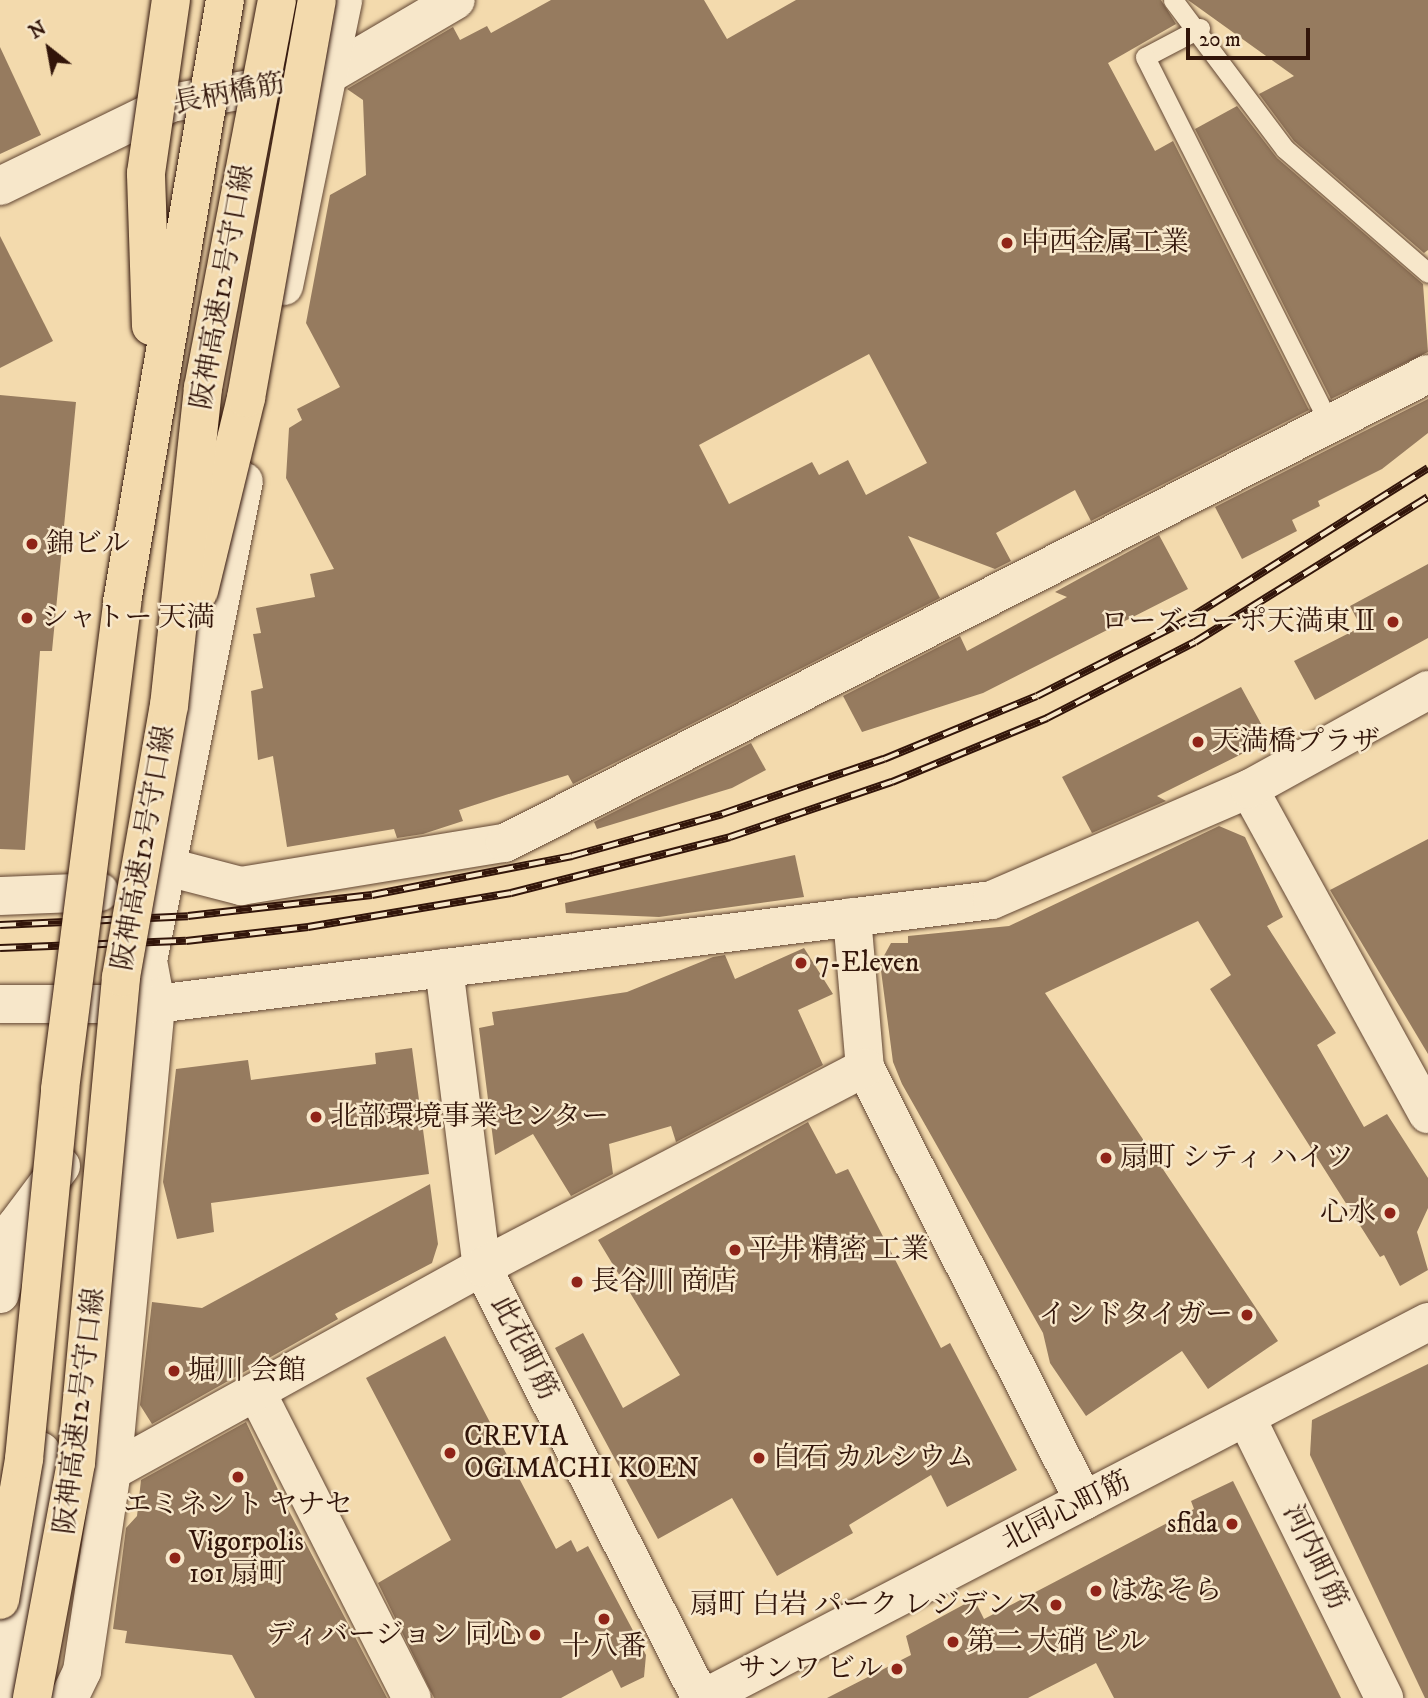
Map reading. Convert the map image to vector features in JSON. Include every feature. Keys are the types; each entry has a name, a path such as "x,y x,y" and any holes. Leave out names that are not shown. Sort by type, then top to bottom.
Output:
{"highway":[{"path":"153,405 146,173 171,0"},
{"name":"阪神高速12号守口線","path":"0,1600 24,1459 60,1089 153,405 225,0"},
{"name":"阪神高速12号守口線","path":"32,1698 76,1463 121,977 169,706 203,388 276,0"},
{"path":"169,706 246,398 317,0"}],"street":[{"path":"0,1698 35,1513 68,1157 100,892 171,103 190,0"},
{"path":"54,1698 76,1685 112,1471 156,1004 148,961 164,866 343,0"},
{"name":"長柄橋筋","path":"0,186 171,103 328,75 456,0"},
{"path":"164,866 241,886 505,843 1428,374"},
{"path":"0,1004 156,1004 992,900 1249,789 1428,690"},
{"path":"1249,789 1428,1114"},
{"path":"0,896 100,892"},
{"path":"852,917 865,1069 1084,1501"},
{"name":"此花町筋","path":"444,968 482,1267 702,1698"},
{"path":"112,1471 258,1395 482,1267 865,1069"},
{"path":"0,1294 16,1226 68,1157"},
{"name":"北同心町筋","path":"702,1698 1428,1322"},
{"path":"258,1395 412,1698"},
{"name":"河内町筋","path":"1246,1417 1384,1698"}],"lane":[{"path":"1173,0 1200,28 1285,149 1428,273"},
{"path":"1200,28 1144,57 1329,423"}],"building":[{"path":"551,0 704,0 727,39 796,0 1161,0 1176,24 1108,63 1155,151 1173,141 1309,410 1091,521 1075,490 996,533 1011,561 995,569 908,536 940,598 573,784 568,775 459,810 463,821 423,834 397,838 394,829 287,847 273,756 258,760 251,691 263,688 253,634 261,633 256,608 315,597 310,574 334,569 286,478 289,428 302,420 297,409 340,387 306,323 330,195 366,175 363,100 347,89 453,27 460,40 487,26 491,33","holes":["869,354 927,463 866,495 848,460 819,475 812,462 729,504 699,445"]},
{"path":"1188,0 1428,0 1428,250 1424,253 1294,141 1259,94 1294,76"},
{"path":"0,47 41,135 0,154"},
{"path":"1237,106 1277,158 1423,284 1428,352 1331,399 1195,129"},
{"path":"0,236 53,341 0,368"},
{"path":"0,395 76,402 52,651 40,651 25,850 0,849"},
{"path":"1428,399 1428,433 1382,469 1318,501 1320,506 1292,520 1297,531 1242,559 1215,507"},
{"path":"1159,535 1188,589 983,693 862,732 843,696 960,636 967,651 1067,597 1055,592"},
{"path":"1428,564 1428,638 1315,700 1294,661 1361,627 1350,606"},
{"name":"天満橋プラザ","path":"1241,687 1270,740 1157,796 1166,801 1092,833 1062,777"},
{"path":"751,743 766,770 732,788 597,829 594,822"},
{"path":"1219,826 1245,837 1283,917 1267,926 1336,1033 1317,1045 1364,1127 1387,1114 1428,1178 1428,1208 1417,1232 1428,1270 1400,1286 1384,1255 1380,1257 1210,989 1231,975 1198,921 1045,993 1278,1341 1208,1389 1182,1351 1086,1416 1050,1363 1043,1333 902,1084 893,1062 880,963 891,943 908,943 908,936 1009,926"},
{"path":"1428,839 1428,1054 1330,890"},
{"path":"795,855 804,897 659,917 566,913 565,903"},
{"path":"804,948 833,994 798,1010 823,1065 676,1142 671,1126 609,1144 613,1174 571,1196 533,1134 495,1155 479,1028 494,1025 492,1012 627,992 713,957 725,955 735,979"},
{"name":"北部環境事業センター","path":"412,1048 429,1174 211,1203 214,1232 177,1239 163,1182 176,1069 248,1060 251,1080 376,1064 375,1053"},
{"path":"808,1122 836,1174 848,1169 941,1348 950,1343 1017,1470 947,1507 931,1475 849,1525 853,1533 777,1576 732,1498 658,1539 555,1348 583,1333 623,1408 680,1375 598,1240"},
{"path":"430,1184 438,1244 432,1263 335,1314 338,1319 152,1424 140,1405 152,1302 202,1308"},
{"path":"445,1336 556,1549 571,1540 577,1552 588,1546 646,1655 644,1677 621,1688 612,1670 561,1698 434,1698 378,1583 451,1540 366,1378"},
{"path":"1428,1364 1428,1698 1425,1698 1310,1455 1312,1420"},
{"path":"246,1422 281,1496 387,1698 255,1698 232,1655 125,1643 127,1631 113,1629 126,1528 137,1516 141,1480"},
{"path":"1233,1481 1341,1698 1114,1698 1096,1663 1028,1698 827,1698 911,1655 906,1636 974,1599 984,1619 1194,1509 1191,1501"}],"railway":[{"path":"0,925 188,916 372,895 572,856 722,814 884,759 1037,696 1185,621 1428,468"},
{"path":"0,948 186,941 308,927 511,893 730,837 892,782 1047,718 1195,642 1428,497"}],"place":[{"name":"中西金属工業","path":"1007,243"},
{"name":"錦ビル","path":"32,544"},
{"name":"シャトー 天満","path":"27,618"},
{"name":"ローズコーポ天満東Ⅱ","path":"1393,622"},
{"name":"天満橋プラザ","path":"1198,742"},
{"name":"7-Eleven","path":"801,963"},
{"name":"北部環境事業センター","path":"316,1117"},
{"name":"扇町 シティ ハイツ","path":"1106,1158"},
{"name":"心水","path":"1390,1213"},
{"name":"平井 精密 工業","path":"735,1250"},
{"name":"長谷川 商店","path":"577,1282"},
{"name":"インドタイガー","path":"1247,1315"},
{"name":"堀川 会館","path":"174,1371"},
{"name":"CREVIA OGIMACHI KOEN","path":"450,1453"},
{"name":"白石 カルシウム","path":"759,1458"},
{"name":"エミネント ヤナセ","path":"238,1477"},
{"name":"sfida","path":"1232,1524"},
{"name":"Vigorpolis 101 扇町","path":"175,1558"},
{"name":"はなそら","path":"1096,1591"},
{"name":"扇町 白岩 パーク レジデンス","path":"1056,1605"},
{"name":"十八番","path":"604,1619"},
{"name":"ディバージョン 同心","path":"535,1635"},
{"name":"第二 大硝 ビル","path":"953,1642"},
{"name":"サンワ ビル","path":"897,1669"}]}
